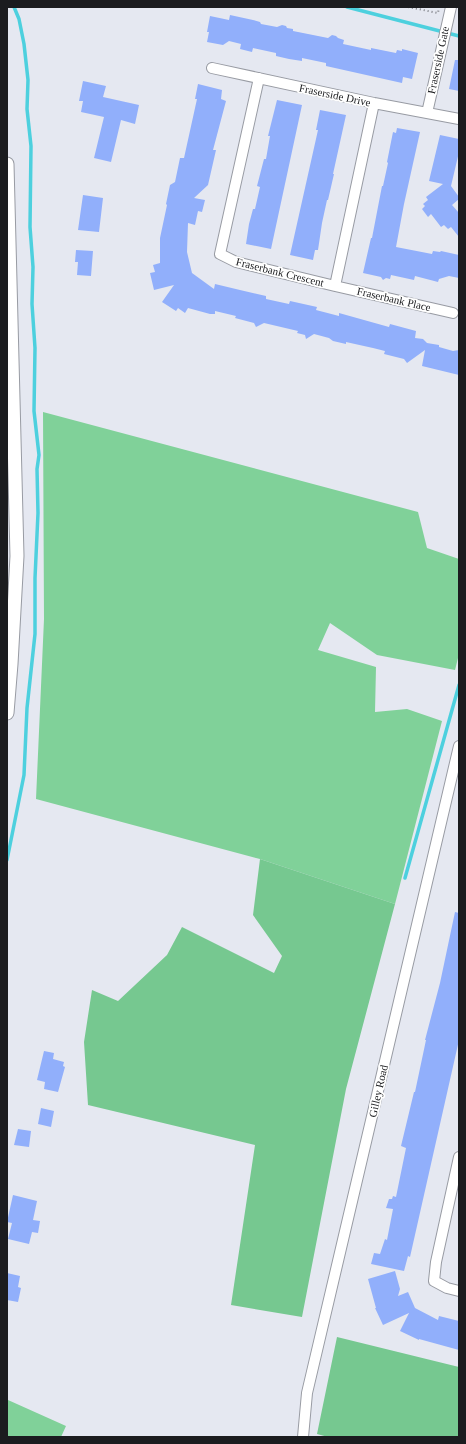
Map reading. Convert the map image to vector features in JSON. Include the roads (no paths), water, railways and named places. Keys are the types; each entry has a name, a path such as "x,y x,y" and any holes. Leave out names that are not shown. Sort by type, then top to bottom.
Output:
{"street":[{"name":"Fraserside Gate","path":"427,113 450,10"},
{"name":"Fraserside Drive","path":"212,68 459,120"},
{"name":"Fraserbank Crescent","path":"259,78 220,254 236,262 335,286 374,103"},
{"path":"7,164 17,556 7,713"},
{"name":"Fraserbank Place","path":"335,286 452,313"},
{"name":"Gilley Road","path":"303,1437 307,1393 459,746"},
{"path":"459,1157 436,1262 434,1281 447,1288 459,1291"}],"waterway":[{"path":"7,860 24,775 27,708 35,634 35,578 38,513 37,469 39,455 34,411 35,348 32,304 33,267 30,227 31,146 27,109 28,80 24,44 19,19 14,7"},
{"path":"347,7 459,36"},
{"path":"405,878 459,685"}]}
